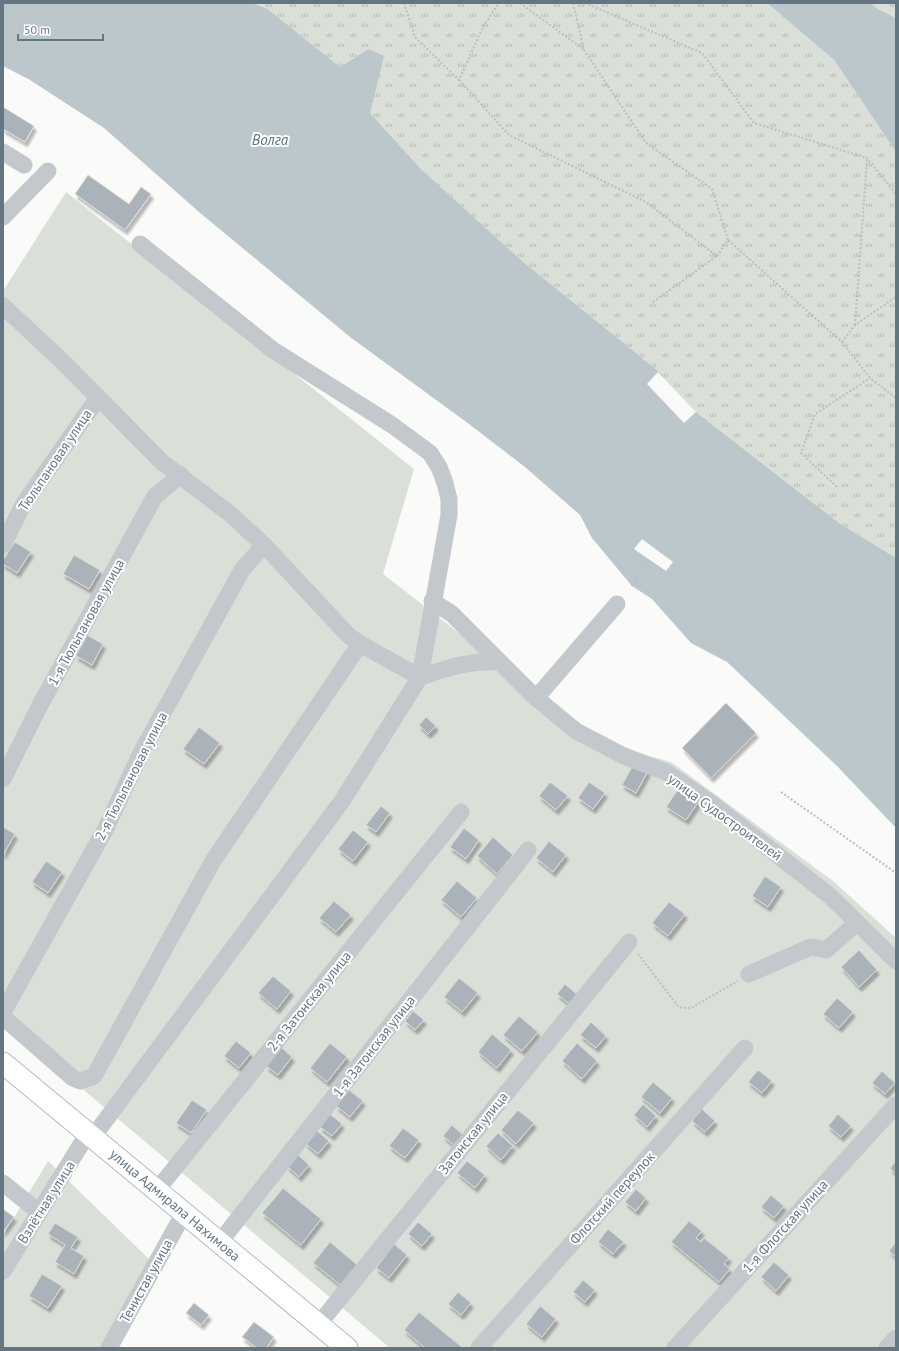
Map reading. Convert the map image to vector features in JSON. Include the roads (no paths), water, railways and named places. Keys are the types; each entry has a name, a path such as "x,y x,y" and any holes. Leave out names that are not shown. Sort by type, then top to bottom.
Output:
{"main road":[{"name":"улица Адмирала Нахимова","path":"3,1063 347,1348"}],"street":[{"path":"3,152 24,166"},
{"path":"3,217 48,171"},
{"path":"140,244 273,350 392,425 430,453 439,467 445,483 449,499 449,515 443,553 432,601 420,677"},
{"path":"3,306 163,463 181,475 229,513 264,544 348,634 360,644 420,677 466,663 483,661 499,662"},
{"name":"Тюльпановая улица","path":"3,545 23,505 98,398"},
{"name":"1-я Тюльпановая улица","path":"3,779 39,708 155,496 181,475"},
{"name":"2-я Тюльпановая улица","path":"3,1012 106,828 143,749 242,570 264,544"},
{"name":"улица Судостроителей","path":"432,601 452,614 536,698 576,731 624,756 666,772 711,803 830,896 896,961"},
{"path":"536,698 617,604"},
{"path":"3,1017 73,1078 80,1081 94,1076 213,861 360,644"},
{"name":"Взлётная улица","path":"3,1271 39,1212 90,1135 342,801 420,677"},
{"name":"2-я Затонская улица","path":"157,1190 462,812"},
{"name":"1-я Затонская улица","path":"219,1242 528,850"},
{"path":"750,974 811,947 826,950 857,923"},
{"name":"Затонская улица","path":"318,1325 629,942"},
{"name":"Флотский переулок","path":"479,1348 745,1048"},
{"name":"1-я Флотская улица","path":"674,1348 896,1105"},
{"path":"3,1183 39,1212"},
{"name":"Тенистая улица","path":"109,1348 184,1213"},
{"path":"887,1348 896,1338"}],"water":[{"name":"Волга","path":"3,3 252,3 268,9 340,67 368,49 384,56 370,113 422,170 521,260 657,370 696,412 839,523 896,558 896,828 838,767 727,662 691,643 652,599 632,586 592,538 580,515 525,467 350,337 199,212 104,128 30,80 3,66"},
{"path":"767,3 870,3 896,18 896,152 834,60"}]}
